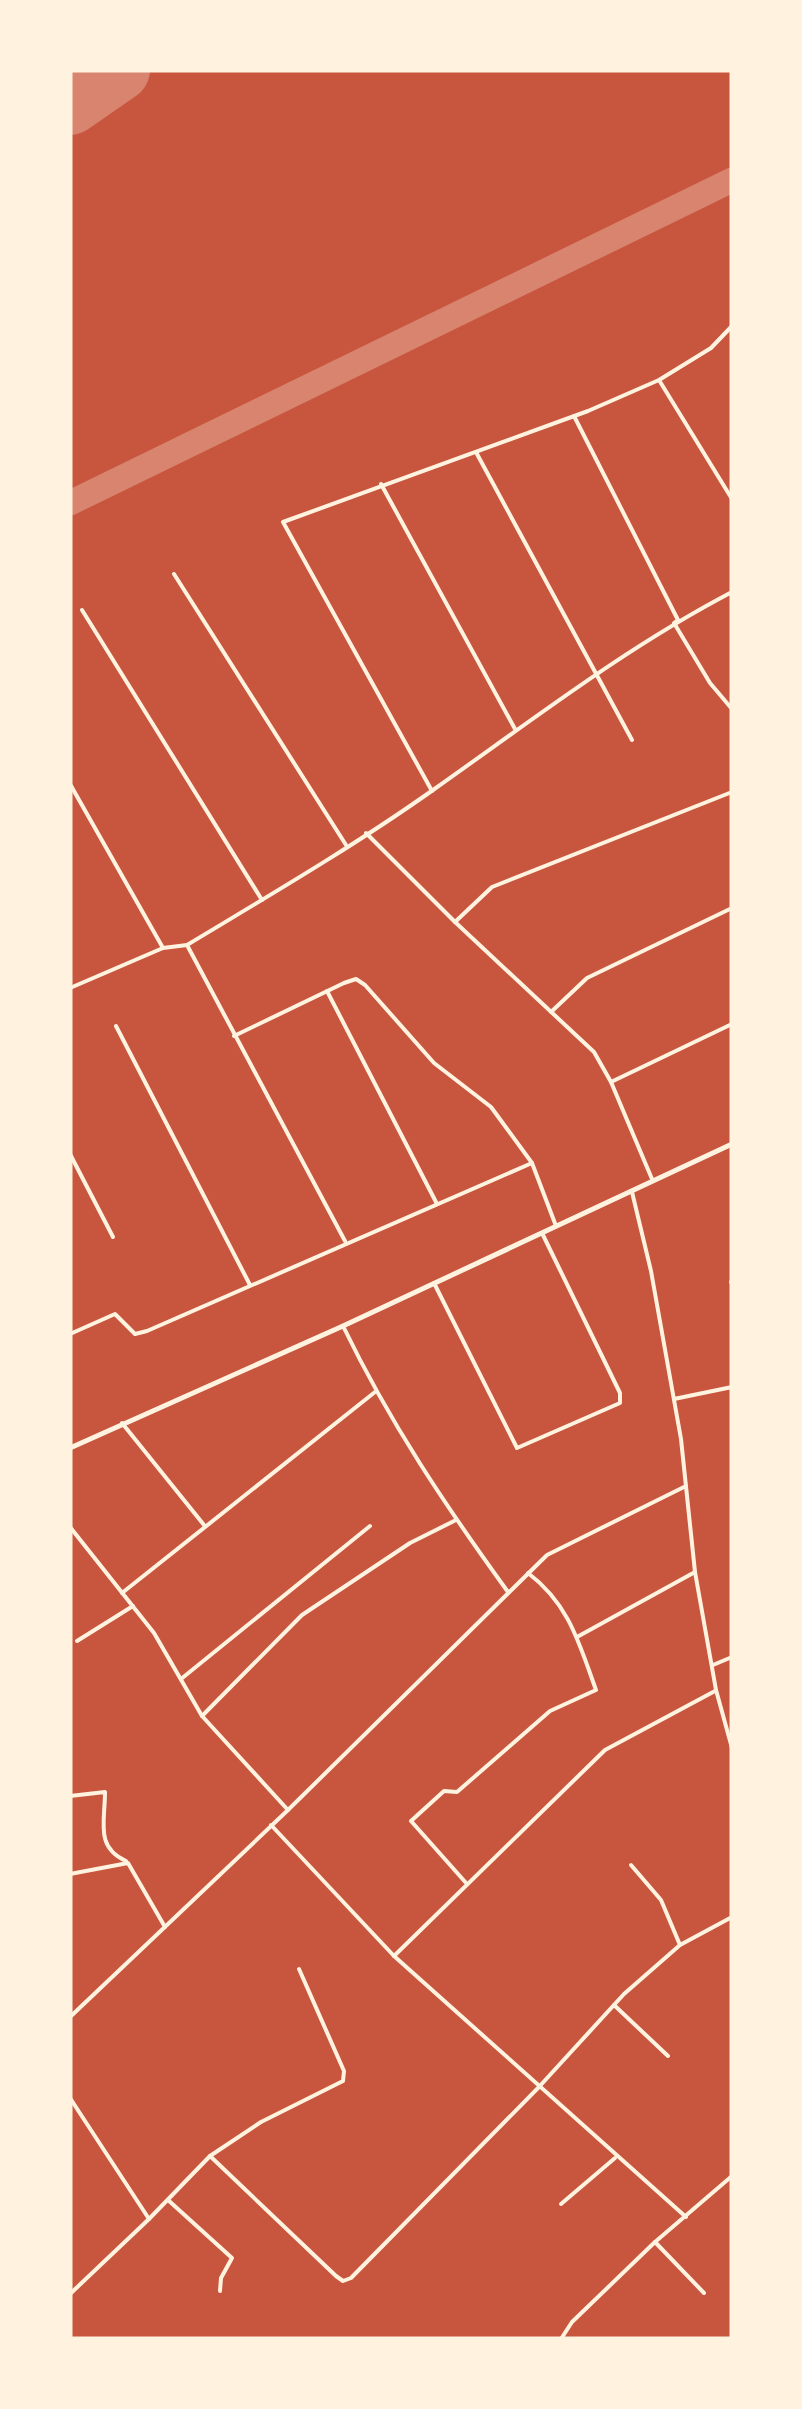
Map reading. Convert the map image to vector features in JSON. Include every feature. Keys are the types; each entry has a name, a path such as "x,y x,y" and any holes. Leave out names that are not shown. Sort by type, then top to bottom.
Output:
{"street":[{"path":"432,791 283,522 574,416 659,380 710,348 732,326"},
{"path":"659,380 732,499"},
{"path":"574,416 678,620"},
{"path":"476,452 632,740"},
{"path":"381,484 515,729"},
{"path":"174,574 346,845"},
{"path":"71,985 163,948 187,946 432,791 596,673 678,620 732,592"},
{"path":"82,610 262,900"},
{"path":"678,620 674,623 710,683 732,709"},
{"path":"70,784 163,948"},
{"path":"456,922 492,887 732,792"},
{"path":"366,833 594,1052 611,1082 653,1182"},
{"path":"550,1013 587,978 732,908"},
{"path":"187,946 346,1243"},
{"path":"234,1036 327,991 356,980 365,985 434,1063 491,1107 532,1163 556,1226"},
{"path":"327,991 437,1204"},
{"path":"611,1082 732,1024"},
{"path":"116,1026 250,1285"},
{"path":"70,1448 343,1326 732,1144"},
{"path":"70,1154 112,1238"},
{"path":"70,1334 115,1314 135,1334 532,1163"},
{"path":"632,1192 674,1399 695,1572 716,1690 732,1748"},
{"path":"434,1283 517,1448 620,1403 620,1393 542,1233"},
{"path":"343,1326 412,1456 508,1592"},
{"path":"674,1399 732,1387"},
{"path":"122,1593 375,1392"},
{"path":"122,1424 206,1526"},
{"path":"70,2017 548,1555 686,1486"},
{"path":"202,1716 302,1615 410,1543 456,1520"},
{"path":"180,1679 370,1526"},
{"path":"70,1527 154,1633 202,1716 288,1810"},
{"path":"577,1637 695,1572"},
{"path":"467,1884 411,1821 444,1791 457,1792 550,1710 596,1690 577,1637 552,1591 528,1573"},
{"path":"77,1641 133,1606"},
{"path":"713,1665 732,1657"},
{"path":"394,1956 605,1750 716,1690"},
{"path":"70,1796 105,1792 104,1842 113,1856 128,1863 165,1927"},
{"path":"271,1825 394,1956 686,2217"},
{"path":"70,1874 128,1863"},
{"path":"631,1865 662,1900 680,1946"},
{"path":"210,2156 343,2281 351,2278 614,2006 680,1946 732,1916"},
{"path":"70,2294 210,2156 260,2122 343,2081 344,2071 298,1969"},
{"path":"614,2006 668,2056"},
{"path":"70,2098 149,2219"},
{"path":"561,2204 616,2157"},
{"path":"561,2339 572,2322 655,2242 732,2176"},
{"path":"168,2200 232,2258 221,2278 220,2291"},
{"path":"655,2242 704,2293"}],"taxiway":[{"path":"70,503 732,180"}],"runway":[{"path":"70,104 119,70"}]}
